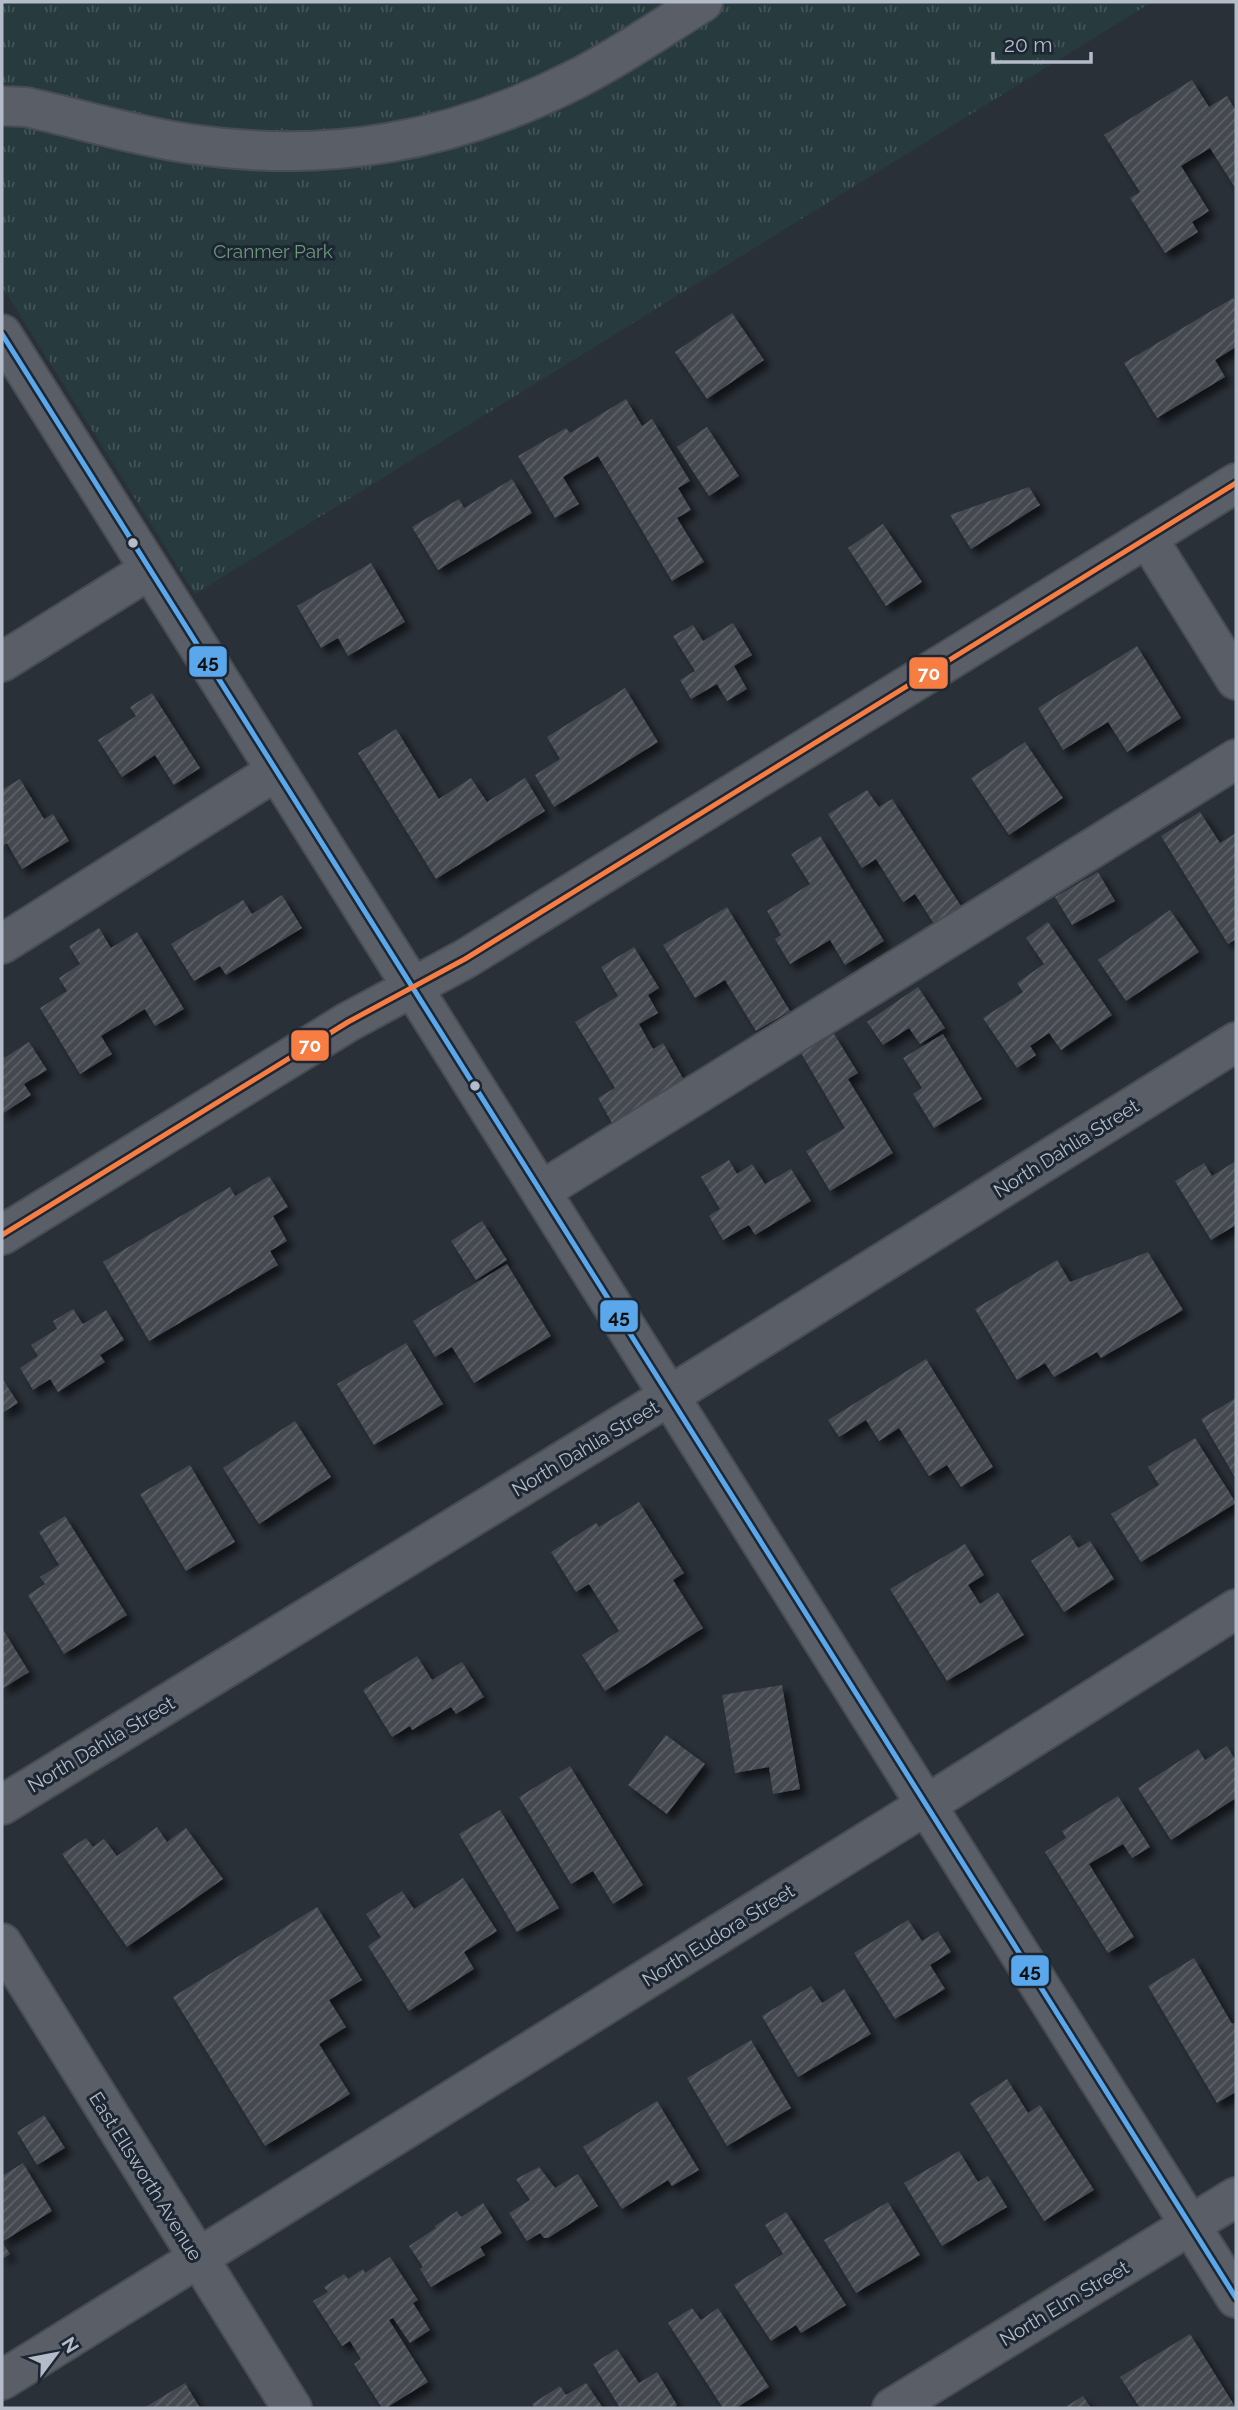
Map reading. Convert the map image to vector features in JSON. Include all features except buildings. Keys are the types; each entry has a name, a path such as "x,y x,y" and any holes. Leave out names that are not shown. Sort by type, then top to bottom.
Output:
{"street":[{"path":"2,106 26,107 191,144 285,152 335,151 435,133 512,109 579,78 703,2"},
{"path":"2,334 1236,2298"},
{"path":"2,1235 348,1022 465,959 1236,483"},
{"path":"1148,539 1236,680"},
{"path":"2,662 149,570"},
{"path":"541,1191 1236,759"},
{"path":"2,944 276,771"},
{"name":"North Dahlia Street","path":"2,1805 669,1396 1236,1042"},
{"name":"North Eudora Street","path":"2,2380 1236,1609"},
{"name":"East Ellsworth Avenue","path":"2,1944 292,2408"},
{"name":"North Elm Street","path":"892,2408 1236,2197"}],"green space":[{"name":"Cranmer Park","path":"2,2 1152,2 195,594 2,286"}],"transit line":[{"name":"45","path":"2,334 1236,2298"},
{"name":"70","path":"2,1235 348,1022 465,959 1236,483"}]}
